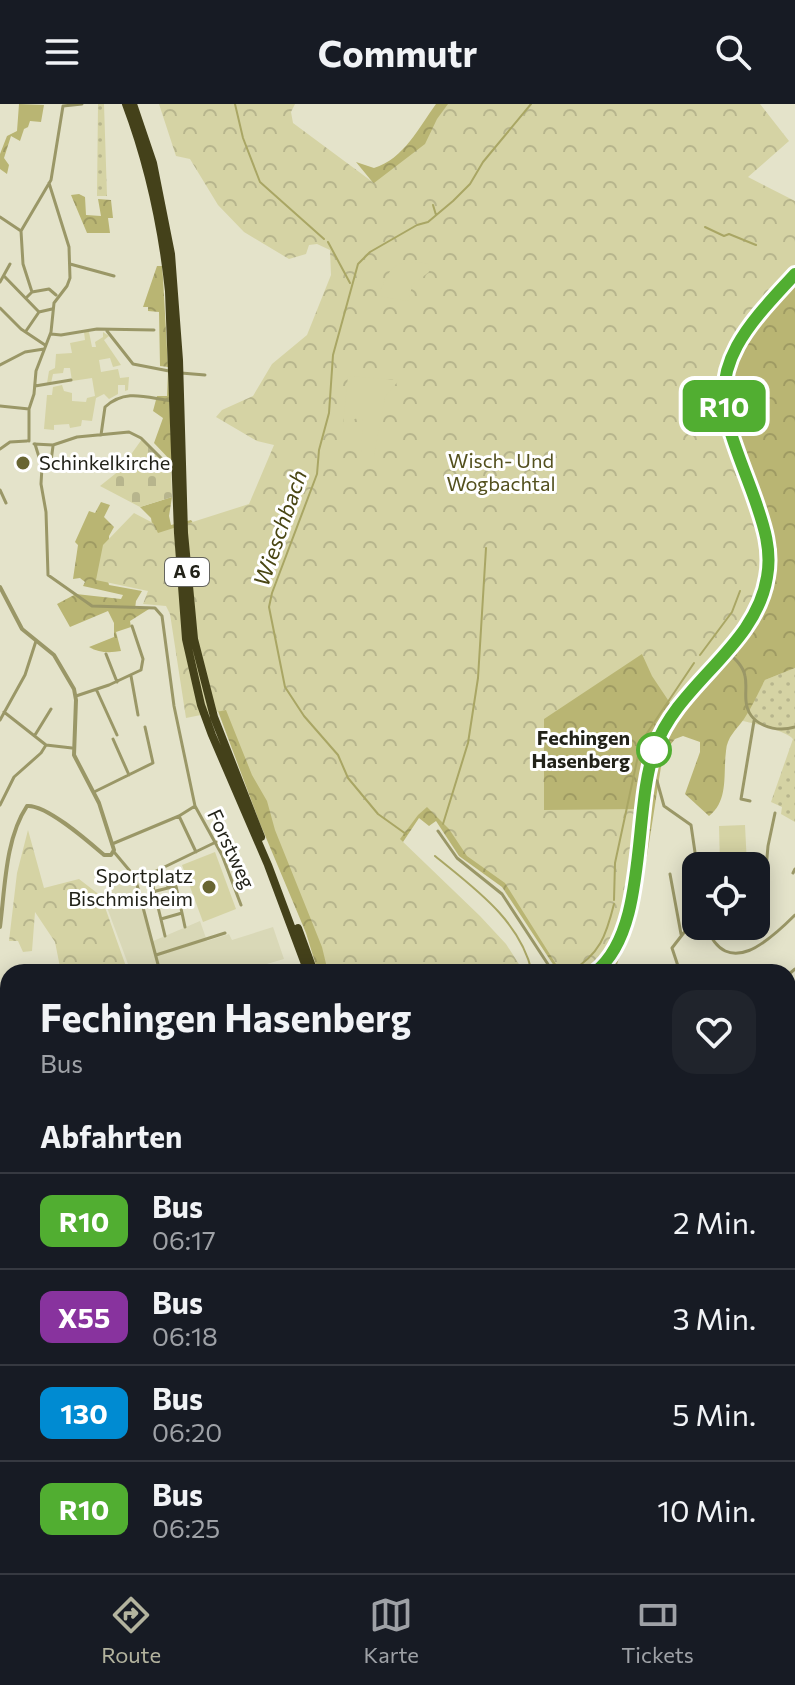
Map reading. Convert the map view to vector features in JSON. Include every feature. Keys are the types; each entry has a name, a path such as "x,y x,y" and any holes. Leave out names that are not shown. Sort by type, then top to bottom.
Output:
{"highway":[{"name":"A 6","path":"126,104 147,165 161,227 169,291 175,360 182,607 186,639 201,705 311,964"},
{"name":"A 6","path":"133,104 153,163 167,227 184,533 194,639 209,703 305,964"}],"main road":[{"path":"603,964 614,953 627,922 648,776 657,743 672,715 757,610 767,581 769,555 762,522 727,420 724,378 729,357 738,341 795,274"}],"street":[{"path":"32,292 24,270 21,231 54,170 63,106 82,104"},
{"path":"29,441 29,409 36,371 51,334 52,309 57,296 68,283 70,264 69,247 49,183"},
{"path":"0,217 21,231"},
{"path":"0,282 10,264"},
{"path":"70,264 114,276"},
{"path":"4,276 39,312"},
{"path":"26,298 32,292 51,289 57,296"},
{"path":"0,308 44,347"},
{"path":"26,331 39,312 52,309"},
{"path":"51,334 97,329 154,330"},
{"path":"107,331 133,364 205,375"},
{"path":"0,365 25,352 44,347"},
{"path":"35,386 71,380"},
{"path":"101,435 105,407 123,395 187,403"},
{"path":"0,406 29,409"},
{"path":"1,447 19,440 53,445 77,437 125,431 135,434 173,470 188,474"},
{"path":"35,444 42,467 50,469 53,445"},
{"name":"Forstweg","path":"42,467 41,484 48,534 47,573 77,600 97,607 150,608 159,611 164,623 172,690 195,806 216,842 241,905"},
{"path":"0,490 6,503"},
{"path":"0,587 22,629 57,657 76,696 72,748 94,792 114,852 135,877 158,964"},
{"path":"0,605 6,601"},
{"path":"76,696 141,670 143,661 132,626"},
{"path":"0,720 25,675 36,641"},
{"path":"726,651 744,671 746,705 756,720 777,729 795,727"},
{"path":"106,654 117,682"},
{"path":"130,676 138,715"},
{"path":"96,690 129,775"},
{"path":"35,735 51,709"},
{"path":"4,712 46,745 72,748"},
{"path":"750,801 741,799 756,720"},
{"path":"94,792 153,763 145,727"},
{"path":"0,805 14,777 46,745"},
{"path":"648,776 657,781 664,806 691,825 695,852"},
{"path":"0,927 19,821 28,806 35,806 104,855 114,852"},
{"path":"112,844 179,816 195,806"},
{"path":"767,852 775,813"},
{"path":"179,816 196,852"},
{"path":"438,831 457,858 502,894 548,964"},
{"path":"150,874 216,842"},
{"path":"150,874 165,936"},
{"path":"135,877 165,874 168,887"},
{"path":"670,874 681,934 672,948 677,964"},
{"path":"154,891 176,886 185,927"},
{"path":"161,919 182,913"},
{"path":"770,939 795,915"},
{"path":"155,955 225,933"},
{"path":"713,940 724,949 746,953 769,940"}],"shaded area":[{"path":"131,874 135,879 151,942 200,921 207,941 229,934 232,940 273,927 284,959 267,964 128,964 102,894"}],"green space":[{"path":"19,104 44,105 41,122 30,121 20,141 11,136 4,158 9,165 7,174 0,169 0,154 7,136 17,131"},
{"path":"98,104 104,104 107,196 97,196"},
{"name":"Wisch- Und Wogbachtal","path":"159,104 295,104 291,112 293,123 374,183 425,144 448,104 760,104 789,141 748,177 795,201 795,269 738,336 722,373 720,395 722,419 758,520 762,570 757,596 746,621 674,709 652,676 642,654 544,719 544,810 637,809 622,929 615,942 594,964 556,964 505,883 467,856 449,829 427,807 400,839 480,916 506,944 519,964 326,964 267,801 252,775 226,710 186,718 170,614 166,606 143,604 148,591 96,580 103,545 134,513 153,523 158,533 249,504 274,445 257,441 216,417 222,410 253,396 272,364 307,335 331,275 330,250 317,244 309,245 306,254 289,259 244,232 218,205 190,159 176,156"},
{"path":"436,104 504,104 379,190 356,162 374,168 385,164 410,141"},
{"path":"71,195 85,197 86,215 101,216 98,199 111,200 113,218 108,218 110,233 87,233"},
{"path":"398,264 428,264 429,272 412,285 409,301 377,296 390,271"},
{"path":"157,266 162,266 168,367 160,366 159,312 143,307"},
{"name":"Wisch- Und Wogbachtal","path":"783,277 791,281 795,278 795,668 765,680 730,738 720,803 709,816 685,794 700,752 700,742 683,736 675,739 663,754 647,856 617,964 553,964 502,887 459,856 436,821 429,826 419,818 401,845 513,964 316,964 206,679 159,591 108,581 109,585 142,591 135,609 149,609 130,621 131,627 116,632 121,651 117,652 89,647 114,637 114,623 108,611 70,627 57,604 76,594 121,599 123,595 83,586 85,582 80,578 73,579 78,545 75,542 89,511 95,513 101,502 110,505 104,517 114,527 109,536 109,548 153,530 151,518 140,507 172,497 171,525 191,520 201,533"},
{"path":"84,332 89,332 92,347 96,347 95,342 103,337 103,332 109,336 104,340 121,365 113,367 110,358 99,360 101,372 118,369 120,378 129,377 128,390 125,391 125,385 118,385 118,394 109,399 104,394 96,398 92,421 82,420 81,426 70,428 69,424 54,425 54,430 44,429 47,395 52,395 53,387 62,385 64,391 72,393 72,401 86,402 87,398 95,396 92,378 72,381 70,368 53,374 51,383 47,383 49,371 55,368 56,354 72,353 70,343 85,340"},
{"path":"168,371 172,462 154,443 163,418 153,411 157,396 167,396"},
{"path":"348,376 399,380 385,397 374,456 361,456 363,415 343,425"},
{"path":"142,439 171,469 172,497 140,507 100,486 120,470"},
{"path":"795,668 795,822 781,814 782,807 771,802 793,739 777,730 742,721 765,680"},
{"path":"745,825 746,852 720,852 719,826"},
{"path":"28,830 44,888 79,879 101,896 125,964 59,964 55,942 35,912 32,951 23,952 18,941 9,941 17,873"},
{"name":"Sportplatz Bischmisheim","path":"215,852 236,909 203,922 182,865"}],"waterway":[{"path":"235,104 243,138 260,182 324,239"},
{"name":"Wieschbach","path":"406,834 378,814 348,778 338,755 304,716 285,687 269,607 317,474 319,450 329,413 333,355 358,264 370,252 428,222 453,201 470,184 483,162 531,104"},
{"path":"433,205 436,215"},
{"path":"705,227 756,245"},
{"path":"328,242 350,283"},
{"path":"443,824 468,743 478,678 486,548"},
{"path":"700,655 732,612 740,591"},
{"path":"614,900 615,863 641,742 694,663"},
{"name":"Wieschbach","path":"435,856 494,906 517,936 529,964"},
{"path":"581,964 600,943 614,904"}],"bus line":[{"name":"R10","path":"605,964 622,937 630,910 648,776 660,735 682,702 750,622 767,581 768,541 727,420 723,388 729,357 738,341 795,274"}],"place":[{"name":"Schinkelkirche","path":"23,463"},
{"name":"Fechingen Hasenberg","path":"654,750"},
{"name":"Sportplatz Bischmisheim","path":"209,887"}]}
